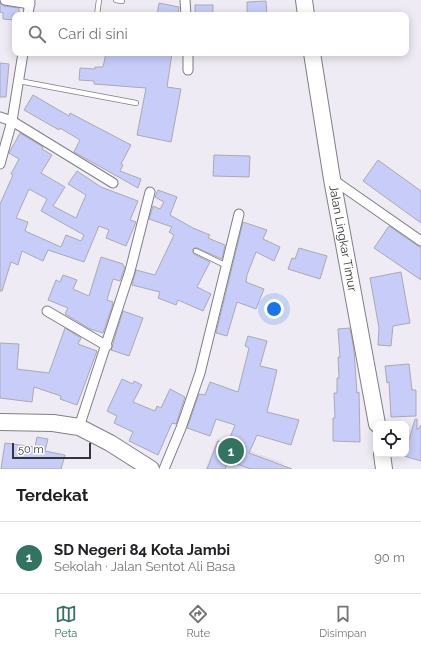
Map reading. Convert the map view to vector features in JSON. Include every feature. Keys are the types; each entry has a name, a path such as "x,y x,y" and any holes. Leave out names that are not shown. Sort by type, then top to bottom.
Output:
{"highway":[{"path":"304,0 306,12"},
{"name":"Jalan Lingkar Timur","path":"312,56 332,179 376,421"},
{"path":"0,422 53,423 79,427 110,443 151,469"},
{"path":"382,457 384,469"}],"street":[{"path":"4,0 30,2"},
{"path":"185,0 186,12"},
{"path":"0,164 12,121 23,56"},
{"path":"188,56 188,70"},
{"path":"0,117 12,121 113,183"},
{"path":"332,179 421,241"},
{"path":"79,427 130,271 150,192"},
{"path":"164,469 193,396 239,214"},
{"path":"47,311 106,346"}],"lane":[{"path":"97,12 99,0"},
{"path":"116,0 122,1"},
{"path":"19,82 136,103"},
{"path":"196,251 226,266"}],"shaded area":[{"path":"217,439 284,463 281,469 205,469"}],"building":[{"path":"266,1 267,12 247,12 247,2"},
{"path":"0,3 4,6 19,8 19,12 12,12 12,20 3,19 3,13 0,12"},
{"path":"159,3 179,7 178,12 158,12"},
{"path":"195,5 213,5 213,12 195,12"},
{"path":"105,56 172,56 167,87 181,89 171,142 137,135 146,88 94,84 94,81 79,80 80,68 95,69 95,67 103,67"},
{"path":"0,63 9,64 6,97 0,97"},
{"path":"33,95 69,116 70,113 131,145 121,164 123,165 120,171 141,179 138,188 74,152 80,140 24,110"},
{"path":"20,133 43,147 42,149 52,155 41,173 65,187 53,206 76,218 86,195 68,184 77,171 101,187 138,201 130,220 136,222 126,246 106,238 109,230 99,226 84,262 48,250 43,261 22,251 18,265 11,262 2,291 0,291 0,204 13,175 11,174 19,159 9,153","holes":["29,189 47,199 41,211 84,235 81,241 66,235 61,247 25,231 28,222 16,218"]},
{"path":"214,155 250,156 249,177 213,176"},
{"path":"378,160 421,191 421,223 363,181"},
{"path":"158,190 177,197 170,215 193,228 210,235 208,238 225,245 222,259 197,248 192,250 194,254 210,262 197,287 211,294 203,311 178,300 176,305 158,298 160,292 132,285 136,270 155,275 174,235 169,232 172,227 149,219 153,206 160,209 164,202 155,197"},
{"path":"243,222 267,230 263,239 280,247 274,261 256,252 247,275 246,282 264,289 256,309 237,302 227,336 216,333"},
{"path":"389,226 421,248 421,280 374,248"},
{"path":"299,248 327,256 320,279 288,269 292,258 295,259"},
{"path":"101,257 123,264 125,267 120,281 113,279 107,300 113,302 103,333 90,329 65,314 68,308 48,300 56,280 60,282 63,275 77,280 73,289 89,296"},
{"path":"401,272 410,323 393,326 391,346 378,345 379,328 370,278"},
{"path":"123,311 143,318 129,356 111,350"},
{"path":"65,328 81,338 78,344 97,351 77,405 60,399 61,396 34,387 32,402 0,398 0,343 19,344 17,369 49,373"},
{"path":"350,328 354,350 357,393 359,392 360,442 333,441 333,418 335,418 334,393 337,393 337,378 339,378 338,357 340,357 338,329"},
{"path":"248,336 267,341 260,366 277,370 267,412 299,420 291,445 257,435 249,453 292,469 251,469 228,461 225,469 207,469 218,441 227,445 235,425 216,419 210,436 187,428 199,394 205,395 210,382 238,392 249,348 245,346"},
{"path":"409,364 412,390 416,390 416,416 391,417 389,382 387,383 385,366"},
{"path":"122,379 133,384 134,381 142,385 133,402 155,411 157,406 161,408 170,389 185,397 176,424 172,423 158,455 129,441 133,432 114,423 117,416 107,411"},
{"path":"415,419 417,419 417,430 421,425 421,461 407,457 409,457 409,440"},
{"path":"37,437 48,439 45,451 65,455 61,469 1,469 5,443 35,447"}],"place":[{"name":"SD Negeri 84 Kota Jambi","path":"231,451"}]}
